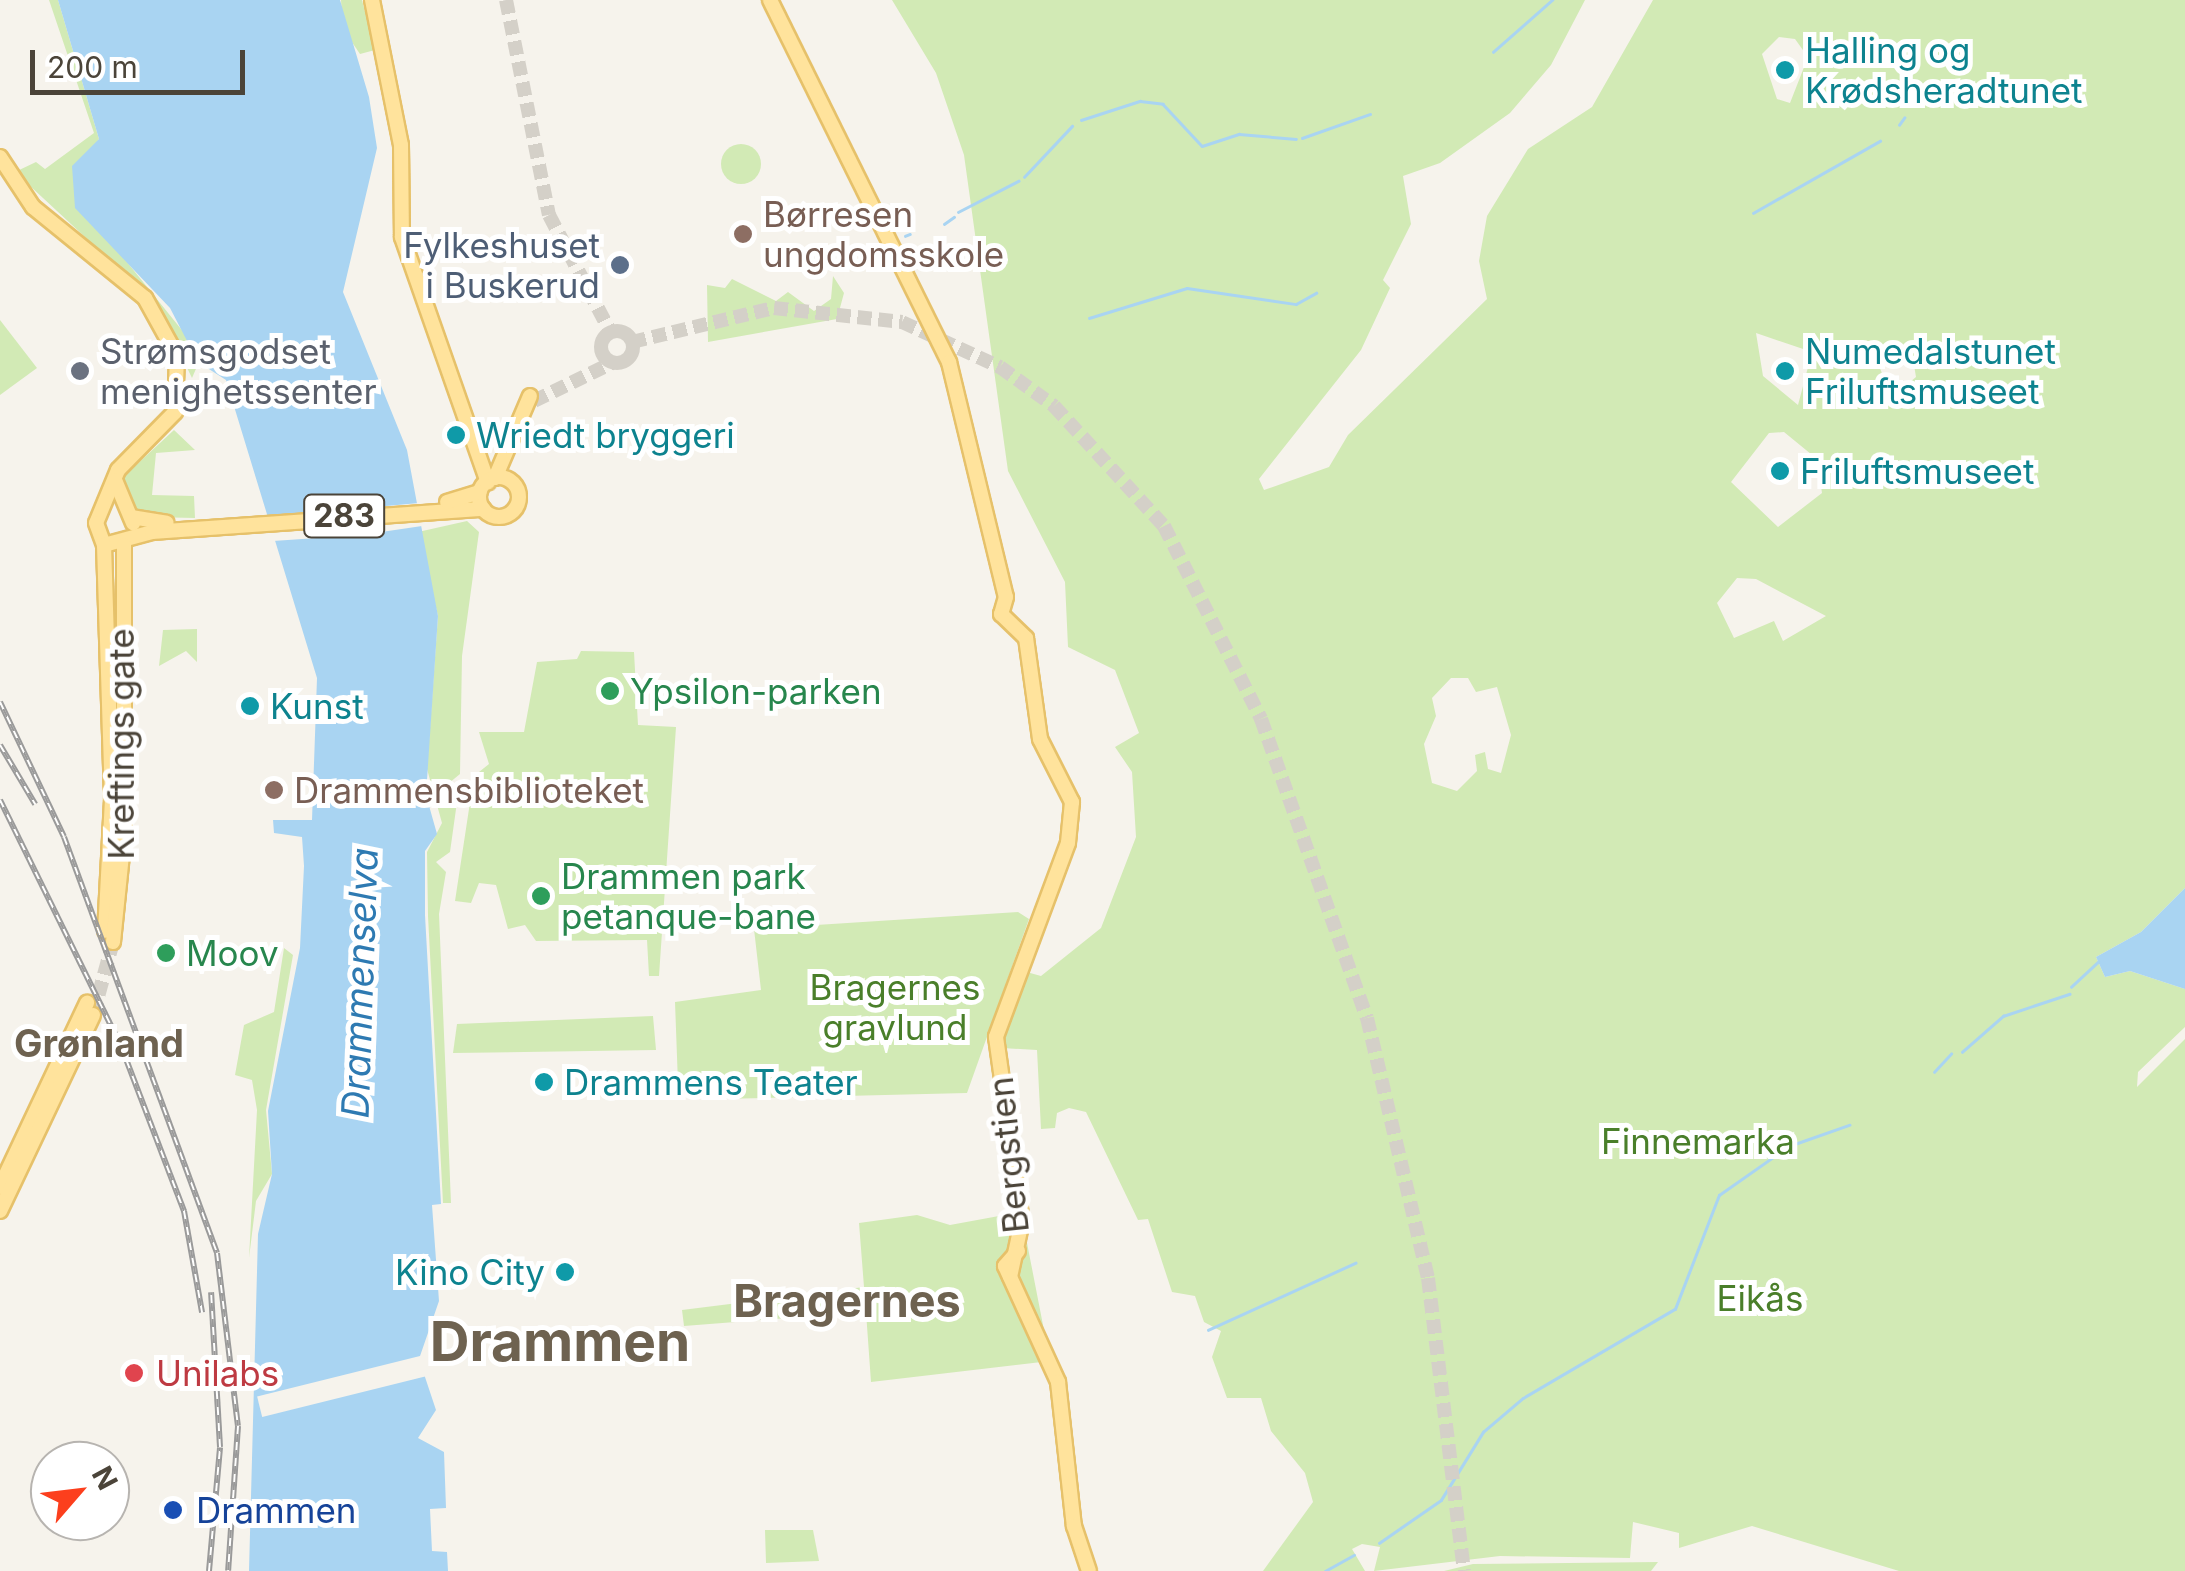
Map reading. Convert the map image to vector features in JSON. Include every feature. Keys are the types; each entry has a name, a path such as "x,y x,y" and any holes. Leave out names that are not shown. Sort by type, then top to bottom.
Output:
{"main road":[{"path":"372,0 401,144 402,238 493,483 483,509"},
{"name":"Bergstien","path":"770,0 949,362 1006,597 1001,614 1026,638 1040,740 1074,822 996,1037 1022,1220 1018,1251 1008,1271 1055,1372 1089,1571"},
{"path":"0,158 33,207 144,298 179,366 170,420 115,480 103,512"},
{"name":"283","path":"425,510 493,483 532,398"},
{"path":"115,480 126,514"},
{"name":"283","path":"103,512 192,526 264,525 425,510 483,509 498,517 514,510 493,483"},
{"name":"Kreftings gate","path":"103,512 95,529 104,545 112,784 109,937 124,836 126,514"},
{"name":"283","path":"104,545 192,526"},
{"path":"0,1187 90,1009 0,1211"}],"green space":[{"path":"49,0 58,0 99,139 89,154 89,215 202,355 192,378 155,302 15,172 36,162 45,169 94,133"},
{"path":"341,0 362,0 375,50 360,54 343,29"},
{"name":"Finnemarka","path":"892,0 1585,0 1551,65 1510,113 1440,163 1403,176 1411,224 1383,280 1390,288 1361,350 1259,479 1264,490 1329,467 1348,435 1487,299 1479,261 1487,216 1528,149 1592,107 1653,0 2185,0 2185,888 2141,932 2096,957 2105,977 2130,971 2185,989 2185,1027 2138,1072 2137,1087 2185,1039 2185,1571 1899,1571 1752,1526 1679,1548 1679,1533 1633,1522 1630,1558 1500,1556 1374,1571 1380,1547 1362,1544 1352,1549 1365,1571 1263,1571 1313,1502 1305,1473 1271,1431 1261,1398 1227,1398 1212,1357 1221,1331 1204,1322 1195,1296 1172,1292 1148,1219 1138,1220 1086,1112 1069,1108 1057,1113 1055,1128 1041,1129 1037,1050 1002,1048 1023,971 1041,976 1101,928 1136,837 1132,772 1115,747 1139,733 1115,670 1068,647 1065,582 1008,471 964,155 936,73","holes":["1779,37 1795,39 1808,57 1790,103 1777,99 1762,54","1756,333 1812,352 1798,405 1763,376","1912,353 1916,377 1892,397 1879,366","1784,432 1817,459 1822,493 1778,527 1731,482 1769,433","1737,578 1756,579 1826,616 1783,641 1774,621 1734,638 1717,603","1451,678 1468,678 1476,692 1497,687 1511,735 1501,773 1488,769 1485,752 1475,755 1477,771 1457,791 1432,783 1424,744 1436,716 1432,698"]},
{"path":"741,144 755,150 761,164 755,178 741,184 727,178 721,164 727,150"},
{"path":"833,276 844,293 837,319 708,342 707,285 725,288 732,279 776,301 788,292 814,311 831,299"},
{"path":"0,320 37,368 0,395"},
{"path":"174,430 195,450 156,453 152,495 194,496 195,518 150,517 126,503 120,480"},
{"path":"467,521 479,532 462,656 460,774 443,788 457,802 450,852 436,862 446,872 439,914 451,1203 443,1203 427,852 442,823 427,769 438,616 418,532"},
{"path":"197,629 197,662 186,651 159,666 163,630"},
{"path":"581,651 634,652 638,725 676,727 659,976 649,976 647,940 536,941 525,925 508,929 496,885 479,883 471,903 455,901 474,776 489,764 479,732 524,732 537,662 577,659"},
{"name":"Bragernes gravlund","path":"1018,912 1029,919 967,1093 721,1099 719,1082 678,1084 675,1002 761,990 754,929"},
{"path":"284,948 293,955 266,1110 272,1174 256,1201 249,1258 257,1110 252,1080 235,1075 244,1025 274,1012"},
{"path":"653,1016 656,1050 453,1053 457,1024"},
{"path":"1021,1212 1050,1361 871,1382 866,1312 684,1326 682,1310 864,1287 859,1223 917,1215 950,1225"},
{"path":"765,1530 813,1530 819,1561 766,1563"},
{"path":"1658,1562 1651,1571 1444,1571 1473,1564"}],"water":[{"name":"Drammenselva","path":"58,0 340,0 369,97 377,148 343,292 407,450 438,616 426,795 437,834 425,851 425,915 441,1204 432,1205 439,1301 419,1359 436,1410 418,1438 444,1452 446,1508 430,1509 432,1551 447,1552 448,1571 249,1571 258,1234 272,1174 268,1111 300,948 304,866 302,837 274,833 273,820 312,820 317,678 226,380 198,362 170,308 75,208 72,166 99,139"},
{"path":"2185,888 2185,989 2130,971 2105,977 2096,957 2141,932"}],"pier":[{"path":"419,503 422,526 361,535 273,541 266,517"},
{"path":"424,1355 429,1375 262,1417 257,1397"}],"waterway":[{"path":"1493,52 1552,0"},
{"path":"1081,120 1140,101 1163,104 1202,146 1239,134 1296,139"},
{"path":"1302,138 1370,114"},
{"path":"1899,125 1904,118"},
{"path":"1024,177 1072,126"},
{"path":"1753,213 1880,141"},
{"path":"958,212 1018,181"},
{"path":"944,224 954,217"},
{"path":"905,236 910,234"},
{"path":"1089,318 1187,288 1296,304 1316,293"},
{"path":"2071,987 2098,962"},
{"path":"1962,1052 2003,1016 2069,994"},
{"path":"1934,1072 1951,1054"},
{"path":"1379,1543 1441,1500 1483,1432 1523,1398 1675,1309 1719,1195 1789,1146 1849,1125"},
{"path":"1208,1330 1355,1263"},
{"path":"1325,1571 1354,1555"}],"tunnel":[{"path":"506,0 549,215 611,333"},
{"path":"632,342 774,308 902,322 1000,367 1054,406 1164,526 1261,719 1367,1018 1428,1278 1464,1571"},
{"path":"617,331 628,336 633,347 628,358 617,363 606,358 601,347 606,336 617,331"},
{"path":"534,401 612,363"},
{"path":"93,1015 113,942"}],"railway":[{"path":"0,702 64,837 217,1253 238,1426 228,1571"},
{"path":"0,745 35,804"},
{"path":"0,800 121,1046 184,1211 202,1312"},
{"path":"209,1571 220,1447 211,1292"}],"place":[{"name":"Halling og Krødsheradtunet","path":"1785,70"},
{"name":"Børresen ungdomsskole","path":"743,234"},
{"name":"Fylkeshuset i Buskerud","path":"620,265"},
{"name":"Strømsgodset menighetssenter","path":"80,371"},
{"name":"Numedalstunet Friluftsmuseet","path":"1785,371"},
{"name":"Wriedt bryggeri","path":"456,435"},
{"name":"Friluftsmuseet","path":"1780,471"},
{"name":"Ypsilon-parken","path":"610,691"},
{"name":"Kunst","path":"250,706"},
{"name":"Drammensbiblioteket","path":"274,790"},
{"name":"Drammen park petanque-bane","path":"541,896"},
{"name":"Moov","path":"166,953"},
{"name":"Drammens Teater","path":"544,1082"},
{"name":"Kino City","path":"565,1272"},
{"name":"Unilabs","path":"134,1373"},
{"name":"Drammen","path":"173,1510"}],"district":[{"name":"Grønland","path":"99,1044"},
{"name":"Bragernes","path":"847,1301"},
{"name":"Drammen","path":"560,1342"}],"park label":[{"name":"Eikås","path":"1760,1298"}]}
